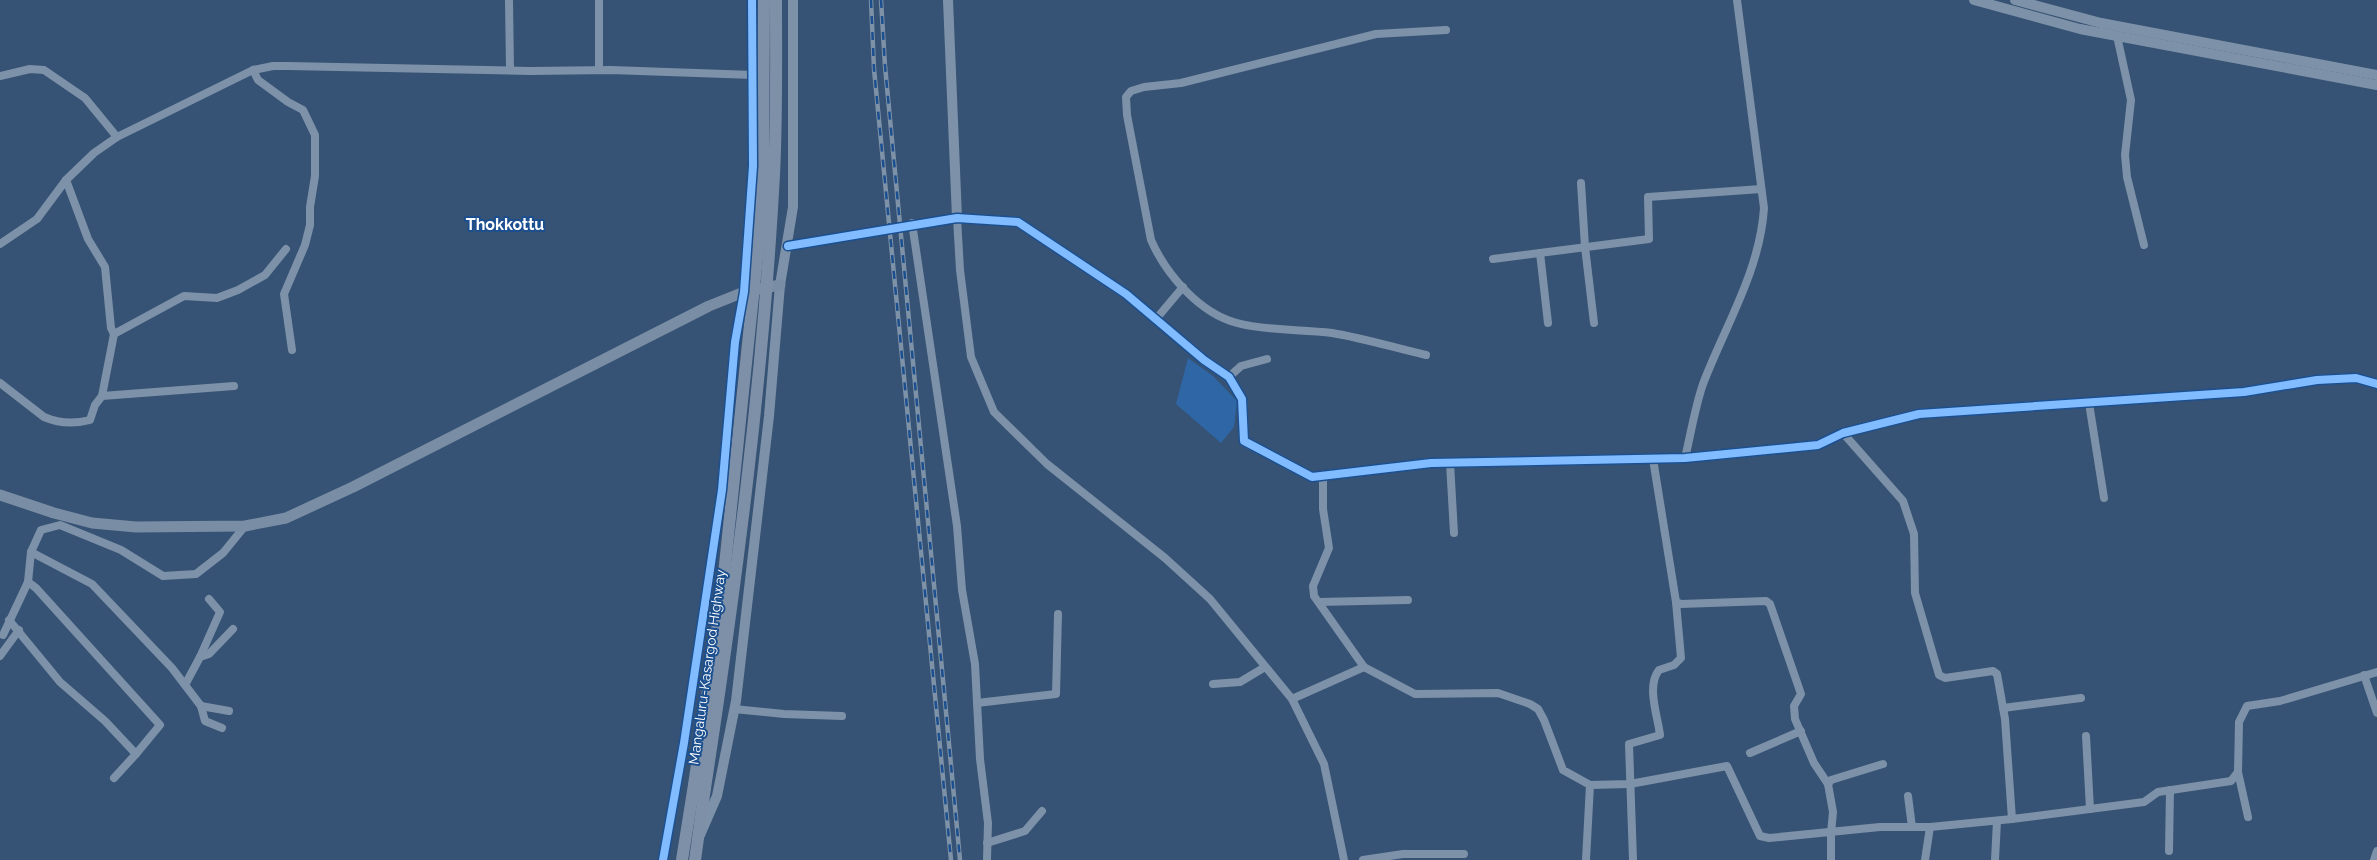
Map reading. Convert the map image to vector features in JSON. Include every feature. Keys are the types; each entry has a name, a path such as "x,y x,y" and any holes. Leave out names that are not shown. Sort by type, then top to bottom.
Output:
{"highway":[{"name":"Mangaluru-Kasargod Highway","path":"695,860 698,840 699,787 721,604 758,248 763,172 764,0"},
{"name":"Mangaluru-Kasargod Highway","path":"682,860 699,787 734,600 763,322 774,172 776,0"}],"main road":[{"path":"0,495 62,521 136,527 245,526 286,518 708,306 744,292 780,285"}],"street":[{"path":"509,0 510,69"},
{"path":"599,0 599,70"},
{"path":"663,860 684,743 722,490 735,342 744,292 753,166 752,0"},
{"path":"698,840 717,796 734,709 769,416 780,285 788,246 793,206 795,160 793,0"},
{"path":"948,0 960,270 971,357 994,412 1047,464 1165,558 1210,599 1292,699 1324,764 1344,860"},
{"path":"1684,458 1703,385 1748,280 1763,226 1764,208 1737,0"},
{"path":"1974,0 2113,32 2377,85"},
{"path":"2016,0 2113,32 2377,75"},
{"path":"1426,354 1334,334 1237,323 1214,315 1183,288 1158,256 1151,240 1127,115 1126,97 1131,90 1181,83 1376,34 1446,30"},
{"path":"2113,32 2130,100 2126,155 2127,177 2144,245"},
{"path":"0,244 37,219 66,180 94,153 116,137 253,70 273,66 510,69 530,71 599,70 753,75"},
{"path":"0,76 30,69 44,70 85,98 116,137"},
{"path":"253,70 258,80 288,102 303,110 315,135 315,176 310,207 310,225 305,245 284,294 292,350"},
{"path":"0,383 44,417 52,420 73,422 90,420 95,405 102,396 114,334 111,328 105,267 88,238 66,180"},
{"path":"1581,183 1585,248 1594,323"},
{"path":"1493,259 1650,239 1648,197 1761,189"},
{"path":"788,246 912,223 957,218 1018,222 1126,294 1228,377 1242,399 1244,441 1312,478 1431,463 1684,458 1818,445 1843,433 1919,414 2244,392 2317,380 2356,378 2377,384"},
{"path":"912,223 921,291 936,370 944,448 957,526 962,590 975,664 980,759 988,823 986,860"},
{"path":"114,334 184,296 217,298 238,290 264,275 286,249"},
{"path":"1540,253 1548,323"},
{"path":"1156,319 1183,288"},
{"path":"1228,377 1241,366 1268,359"},
{"path":"102,396 234,386"},
{"path":"2089,403 2104,498"},
{"path":"1843,433 1902,501 1914,534 1915,593 1939,675 1945,678 1993,671 1997,674 2003,708 2012,819"},
{"path":"1633,860 1628,744 1660,734 1654,693 1656,674 1659,670 1674,664 1681,658 1676,602 1654,459"},
{"path":"1450,463 1454,533"},
{"path":"1323,476 1322,509 1329,548 1313,586 1314,596 1364,667 1415,694 1498,693 1530,704 1538,709 1544,720 1562,770 1590,785 1630,784 1727,766 1760,836 1769,838 1880,827 1930,827 1997,821 2144,802 2158,792 2231,781 2238,772"},
{"path":"3,635 28,582 31,552 41,530 62,521 121,550 163,576 196,574 223,553 245,526"},
{"path":"31,552 92,584 172,668 201,706 205,721 222,728"},
{"path":"28,582 36,588 160,725 114,778"},
{"path":"185,685 220,612 209,598"},
{"path":"1319,602 1408,600"},
{"path":"1676,602 1681,604 1769,602 1801,694 1793,710 1814,762 1828,784 1834,812 1830,833 1831,860"},
{"path":"977,703 1056,694 1058,614"},
{"path":"10,620 60,682 105,721 136,754"},
{"path":"200,657 209,654 233,629"},
{"path":"0,656 19,630"},
{"path":"1213,684 1240,682 1265,667"},
{"path":"1292,699 1364,667"},
{"path":"2248,817 2238,772 2240,722 2247,706 2280,702 2377,672"},
{"path":"2364,675 2377,713"},
{"path":"2003,708 2081,698"},
{"path":"201,706 229,712"},
{"path":"734,709 784,714 842,716"},
{"path":"1750,753 1801,731"},
{"path":"2086,736 2090,809"},
{"path":"1828,784 1832,780 1883,764"},
{"path":"1586,860 1590,785"},
{"path":"2169,851 2170,790"},
{"path":"1908,796 1912,827"},
{"path":"987,843 1024,831 1042,811"},
{"path":"1995,860 1997,821"},
{"path":"1925,860 1930,827"},
{"path":"2374,860 2377,851"},
{"path":"1363,860 1403,854 1464,854"}],"shaded area":[{"path":"1188,358 1213,376 1237,401 1234,427 1221,443 1176,404"}],"railway":[{"path":"871,0 874,69 951,860"},
{"path":"881,0 885,66 960,860"}],"cycle path":[{"path":"663,860 684,743 722,490 735,342 744,292 753,166 752,0"},
{"path":"788,246 957,218 1018,222 1126,294 1204,360 1229,377 1242,399 1244,441 1312,477 1431,463 1685,458 1818,445 1843,433 1919,414 2244,392 2317,380 2356,378 2377,384"}],"district":[{"name":"Thokkottu","path":"505,224"}]}
